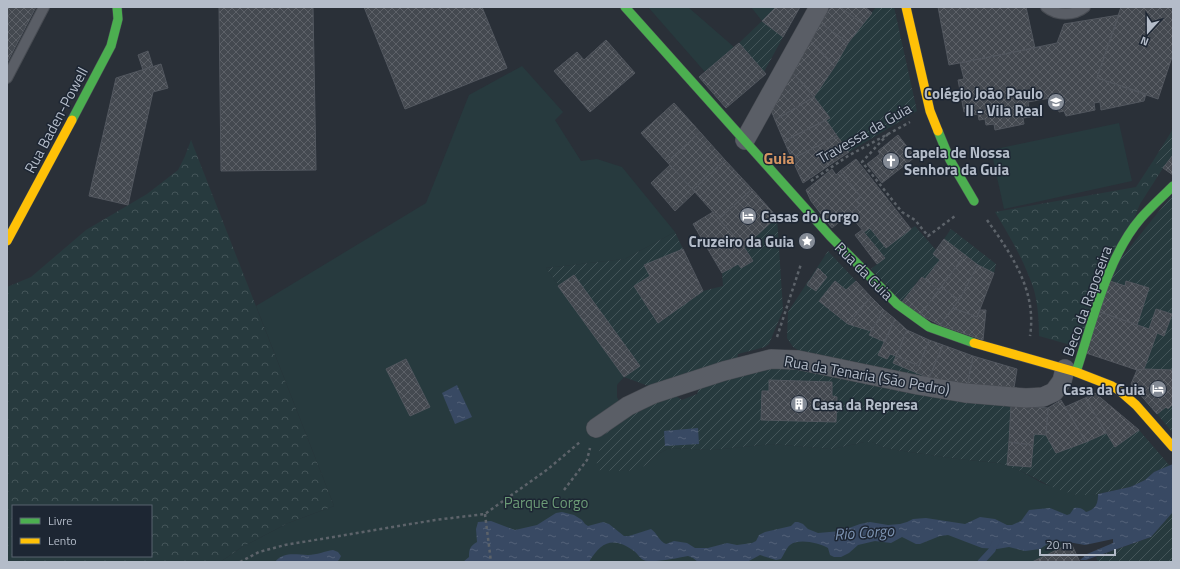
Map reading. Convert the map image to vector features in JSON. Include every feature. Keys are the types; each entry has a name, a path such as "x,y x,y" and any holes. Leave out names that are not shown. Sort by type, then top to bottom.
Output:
{"street":[{"name":"Rua Baden-Powell","path":"7,242 111,46 118,19 117,7"},
{"name":"Rua da Guia","path":"625,7 794,196 851,258 897,304 929,327 950,336 1071,371 1103,382 1120,391 1136,405 1173,447"},
{"path":"745,140 819,7"},
{"name":"Travessa da Guia","path":"906,7 930,111 950,160 974,201"},
{"name":"Beco da Raposeira","path":"1071,371 1117,255 1140,219 1173,186"},
{"name":"Rua da Tenaria (São Pedro)","path":"596,428 628,406 652,394 724,371 771,359 798,360 918,385 965,393 1026,398 1043,397 1054,392 1071,371"}],"lane":[{"path":"7,78 44,7"},
{"path":"1046,7 1049,10 1060,14 1072,14 1085,7"}],"path":[{"name":"Travessa da Guia","path":"794,196 812,181 848,156 930,111"},
{"path":"888,134 862,162 902,212 915,220 928,236 974,201 1009,251 1024,280 1032,316 1029,338 1023,357"},
{"path":"776,339 801,264"},
{"path":"564,490 587,460 596,428"},
{"path":"240,562 259,552 285,545 435,520 485,514 548,469 596,428"},
{"path":"485,514 491,562"}],"green space":[{"path":"648,7 688,7 734,47 705,72"},
{"path":"751,7 776,7 762,21"},
{"path":"876,7 894,7 917,111 849,152 826,120 830,118 814,97 835,66 848,43"},
{"path":"762,21 783,37 764,72 739,43"},
{"name":"Parque Corgo","path":"522,66 563,112 555,120 581,161 597,159 622,167 675,232 625,259 546,268 624,377 617,385 617,397 625,413 619,470 627,471 646,465 658,454 667,449 674,448 711,450 771,444 832,449 864,442 872,442 882,447 897,450 958,459 999,463 1021,471 1042,483 1077,495 1098,494 1095,507 1091,510 1068,542 1071,543 1032,562 220,562 242,547 288,523 334,506 256,306 426,203 469,95"},
{"path":"1119,123 1132,181 1004,209 991,150"},
{"path":"1173,129 1173,155 1163,168 1153,161"},
{"path":"191,140 334,506 288,523 242,547 220,562 7,562 7,287 31,277 86,230 147,194 178,170"},
{"path":"1153,161 1163,168 1140,204 1081,348 1039,336 1034,290 1017,250 995,212 1136,187"},
{"path":"1173,194 1173,370 1144,369 1157,333 1164,335 1171,314 1157,309 1149,329 1137,325 1149,288 1127,281 1125,286 1110,281 1122,257"},
{"path":"777,217 783,310 769,344 765,347 738,354 737,361 654,388 624,377 546,268 625,259 675,232 683,249 644,265 650,276 634,286 658,323 703,291 723,286 722,273 738,264 753,261 744,247"},
{"path":"915,226 936,250 933,254 940,260 925,279 921,277 902,302 871,269 885,258 864,232 870,228 886,248"},
{"path":"951,229 996,264 994,273 978,265 944,239"},
{"path":"828,251 856,281 846,290 835,281 819,301 848,324 871,331 869,335 885,342 878,355 887,359 890,354 896,356 893,363 929,378 801,352 793,347 787,338 788,312"},
{"path":"787,366 1011,405 1007,465 1031,467 1034,434 1046,435 1056,453 1106,433 1115,447 1139,430 1170,466 1154,472 1145,480 1130,487 1089,495 1077,495 1056,489 1021,471 999,463 958,459 897,450 882,447 872,442 864,442 832,449 771,444 711,450 674,448 667,449 658,454 646,465 638,469 627,471 596,470 602,441 610,428 626,413 676,396 682,400 697,394 699,389 720,381 765,369"},
{"path":"1173,404 1173,433 1157,414 1166,407 1168,409"},
{"path":"1173,512 1173,562 1098,562 1096,557 1151,537"}],"water":[{"path":"457,385 472,417 455,424 442,393"},
{"path":"698,428 699,444 665,446 664,431"},
{"name":"Rio Corgo","path":"1173,464 1173,512 1151,537 1086,560 1080,560 1087,554 1113,543 1113,539 1085,545 1052,541 1040,549 1025,551 1009,547 997,549 982,548 948,535 940,536 920,544 916,544 902,537 891,543 875,541 858,545 849,553 841,557 834,557 830,555 828,548 820,544 798,542 789,546 781,559 776,560 760,555 747,562 698,562 688,556 646,561 627,546 608,543 598,550 589,562 463,562 469,557 471,546 477,542 476,529 478,522 491,521 515,530 537,525 556,513 562,512 574,515 588,526 603,522 609,524 624,536 629,536 651,529 666,544 674,541 687,543 695,548 708,548 727,543 737,545 752,543 756,541 759,535 765,532 791,526 795,522 803,524 808,529 818,533 841,531 870,522 888,525 900,524 913,519 926,518 965,524 980,517 995,519 1007,525 1012,525 1021,521 1029,510 1050,508 1067,515 1070,514 1074,508 1077,508 1086,512 1095,506 1098,494 1130,487 1145,480 1154,472"},
{"path":"333,550 338,552 341,556 336,562 275,562 282,556 286,555 311,555"}],"building":[{"path":"7,7 36,7 7,63 8,12"},
{"path":"219,7 313,7 316,170 221,171"},
{"path":"364,7 482,7 507,68 405,109"},
{"path":"776,7 800,7 783,37 762,21"},
{"path":"831,7 840,7 863,24 848,43 821,23"},
{"path":"840,7 865,7 872,13 863,24"},
{"path":"938,7 1026,7 1035,48 949,65"},
{"path":"1121,7 1173,7 1173,54 1158,99 1097,78"},
{"path":"1119,15 1097,78 1146,94 1144,101 1101,110 1100,102 1094,103 1095,110 1066,116 1064,111 1059,112 1056,97 1028,102 1030,117 1023,118 1024,124 995,130 994,124 986,125 985,119 979,120 978,114 972,115 971,110 964,112 958,80 964,79 960,63 1057,43 1064,24"},
{"path":"821,23 848,43 835,66 811,41"},
{"path":"606,40 635,73 590,112 554,71 577,52 584,60"},
{"path":"811,41 835,66 814,97 793,73"},
{"path":"739,43 766,74 726,108 699,77"},
{"path":"148,51 153,67 143,70 138,55"},
{"path":"161,64 168,88 153,92 128,205 89,196 116,78"},
{"path":"793,73 814,97 775,120 771,110"},
{"path":"814,97 830,118 784,141 775,120"},
{"path":"674,103 700,132 667,162 641,133"},
{"path":"826,120 837,136 792,159 784,141"},
{"path":"700,132 725,160 693,190 667,162"},
{"name":"Capela de Nossa Senhora da Guia","path":"898,135 915,157 882,183 867,164 880,154 878,151"},
{"path":"837,136 849,152 803,183 792,159"},
{"path":"1173,155 1173,175 1163,168"},
{"path":"856,159 911,229 886,248 870,228 864,232 849,214 860,205 856,201 861,197 840,171"},
{"path":"725,160 752,189 719,219 693,190"},
{"path":"670,165 695,192 675,211 651,183"},
{"path":"832,169 836,175 840,171 861,197 856,201 860,205 832,228 811,201 806,190"},
{"path":"752,189 777,217 744,247 719,219"},
{"path":"713,212 744,247 753,261 741,268 738,264 722,273 693,224"},
{"path":"862,230 885,258 877,264 855,235"},
{"path":"944,239 965,255 939,290 925,279 940,260 933,254"},
{"path":"683,249 703,291 658,323 634,286 650,276 644,265"},
{"path":"965,255 978,265 959,300 941,287"},
{"path":"978,265 994,273 977,317 953,308"},
{"path":"818,268 827,277 816,291 807,285"},
{"path":"574,275 640,366 624,377 558,286"},
{"path":"922,277 939,290 920,315 902,302"},
{"path":"835,281 846,290 856,281 871,297 848,324 819,301"},
{"path":"1110,281 1125,286 1126,281 1149,288 1137,325 1100,312"},
{"path":"941,287 959,300 940,325 920,315"},
{"path":"871,297 884,310 871,331 848,324"},
{"path":"953,308 977,317 980,310 986,310 983,340 940,325"},
{"path":"1156,309 1172,314 1164,336 1157,333 1144,369 1137,370 1086,353 1100,312 1149,329"},
{"path":"884,310 895,319 885,342 869,335"},
{"path":"895,319 907,330 896,356 890,354 887,359 878,355"},
{"path":"907,330 929,340 919,366 896,356"},
{"path":"929,340 943,345 929,378 893,363 896,356 919,366"},
{"path":"943,345 973,356 967,388 929,378"},
{"path":"973,356 1017,369 1013,394 967,388"},
{"path":"406,359 430,407 410,416 386,369"},
{"path":"1137,370 1173,370 1173,404 1168,409 1166,407 1157,414 1131,384"},
{"name":"Casa da Represa","path":"769,380 832,382 832,396 837,397 836,422 761,420 762,391 769,391"},
{"path":"1095,393 1139,430 1115,447 1085,398"},
{"path":"1085,398 1106,433 1086,442 1065,407"},
{"path":"1061,400 1086,442 1056,453 1046,435 1048,408"},
{"path":"1011,405 1048,408 1046,435 1034,434 1033,445 1009,442"},
{"path":"1009,442 1033,445 1031,467 1007,465"},
{"path":"1071,543 1080,562 1032,562"}],"waterway":[{"path":"981,562 992,550 996,541"}],"traffic: fast":[{"path":"72,120 111,46 118,19 117,7"},
{"path":"625,7 830,236 897,304 929,327 974,343"},
{"path":"938,131 950,160 974,201"},
{"path":"1076,372 1102,292 1119,252 1129,234 1141,218 1173,186"}],"traffic: slow":[{"path":"906,7 930,111 938,131"},
{"path":"7,241 72,120"},
{"path":"974,343 1076,372 1112,386 1136,405 1173,447"}],"place":[{"name":"Colégio João Paulo II - Vila Real","path":"1056,102"},
{"name":"Capela de Nossa Senhora da Guia","path":"891,161"},
{"name":"Casas do Corgo","path":"748,216"},
{"name":"Cruzeiro da Guia","path":"807,241"},
{"name":"Casa da Guia","path":"1158,389"},
{"name":"Casa da Represa","path":"799,404"}],"district":[{"name":"Guia","path":"779,158"}]}
